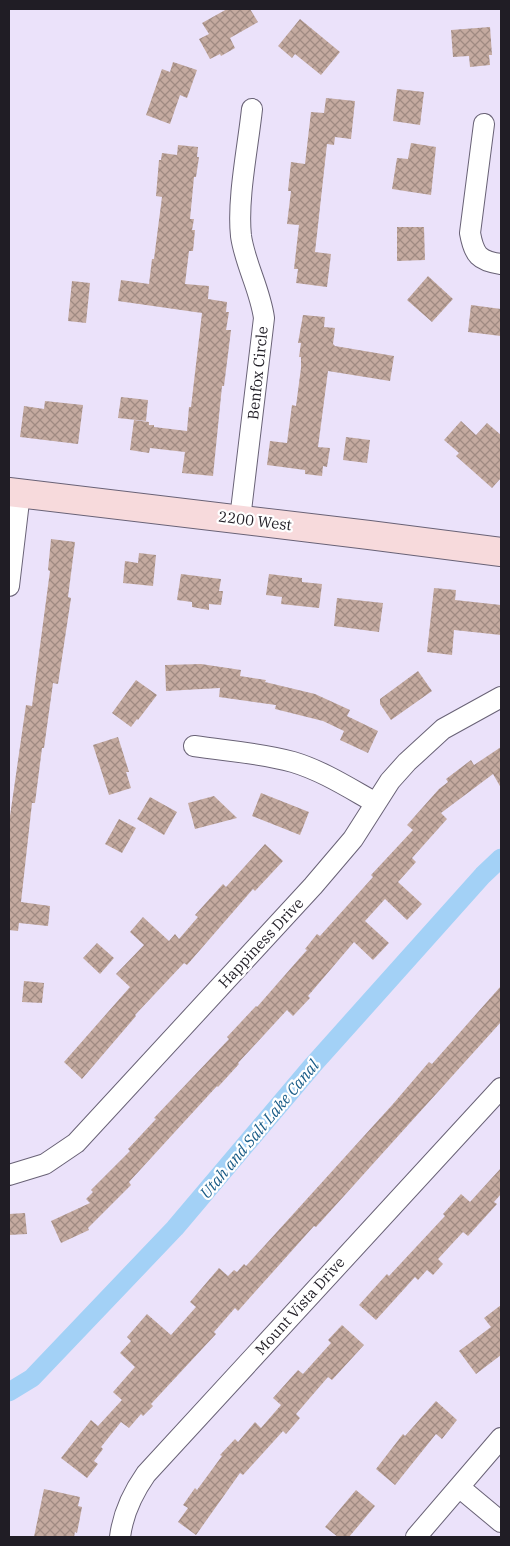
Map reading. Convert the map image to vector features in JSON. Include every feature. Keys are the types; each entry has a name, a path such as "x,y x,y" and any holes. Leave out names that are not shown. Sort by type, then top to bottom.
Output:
{"street":[{"name":"Benfox Circle","path":"240,519 264,318 261,300 244,250 241,235 242,193 252,109"},
{"path":"484,124 470,233 472,248 480,258 501,264"},
{"name":"2200 West","path":"14,493 501,552"},
{"path":"9,586 14,493"},
{"name":"Happiness Drive","path":"9,1175 45,1164 76,1143 313,886 353,839 390,782 406,762 443,729 501,697"},
{"path":"194,746 268,756 295,763 322,773 376,803"},
{"name":"Mount Vista Drive","path":"120,1537 125,1510 134,1490 146,1474 501,1088"},
{"path":"416,1537 501,1438"},
{"path":"459,1487 501,1522"}],"building":[{"path":"227,9 250,9 258,22 230,38 235,48 221,56 220,54 210,59 199,39 209,34 202,23"},
{"path":"300,19 340,52 321,75 295,54 292,58 278,46"},
{"path":"490,27 492,55 489,55 490,65 470,67 469,56 453,57 451,30"},
{"path":"173,62 197,70 187,98 180,95 170,124 146,115 162,69 170,72"},
{"path":"397,89 424,92 420,125 393,121"},
{"path":"326,98 355,101 351,139 335,137 334,145 327,144 315,252 331,254 327,287 296,283 298,269 294,269 299,225 287,224 291,191 288,191 291,162 305,164 311,112 324,113"},
{"path":"411,143 436,147 431,195 392,189 397,158 408,159"},
{"path":"178,145 198,147 197,157 199,157 196,177 194,177 190,219 194,219 192,230 195,230 193,251 189,251 185,284 209,286 208,299 227,302 226,312 229,312 226,330 231,330 224,386 222,386 213,476 182,473 185,452 150,448 149,453 130,450 134,420 149,422 149,425 154,425 154,427 187,431 189,407 191,407 202,313 118,301 121,280 149,284 162,197 156,196 159,160 161,160 162,153 177,155"},
{"path":"397,227 424,227 425,260 397,261"},
{"path":"428,276 453,299 432,322 407,300"},
{"path":"72,281 90,283 86,323 68,321"},
{"path":"471,305 501,309 501,336 468,332"},
{"path":"303,315 325,317 324,327 335,328 333,344 335,346 394,356 390,381 328,371 318,447 330,448 327,467 323,466 322,476 305,474 305,470 267,465 270,441 287,443 292,405 296,406 301,368 301,357 299,357 301,343 298,343"},
{"path":"121,397 148,400 146,421 118,418"},
{"path":"45,401 83,405 78,444 20,437 24,406 44,409"},
{"path":"461,421 476,435 487,423 501,435 501,478 492,488 456,456 459,453 444,440"},
{"path":"346,437 370,440 367,463 343,460"},
{"path":"51,539 75,542 68,597 71,598 58,684 53,683 35,803 32,803 21,902 50,906 48,926 19,923 18,931 9,930 9,816 26,705 32,706 50,571 48,570"},
{"path":"139,553 156,555 153,586 123,583 125,561 138,563"},
{"path":"181,574 221,579 219,591 223,591 221,605 209,604 209,610 192,607 192,602 177,600"},
{"path":"269,574 302,578 302,582 322,584 319,608 281,604 282,597 266,595"},
{"path":"434,588 456,590 455,600 501,605 501,635 454,630 452,655 427,652"},
{"path":"337,598 383,603 379,632 334,626"},
{"path":"201,664 241,670 240,676 266,680 265,682 315,694 350,710 347,716 378,731 368,753 340,740 344,731 323,721 275,709 276,705 219,697 220,688 166,691 165,665"},
{"path":"418,671 432,691 391,720 380,704 380,699"},
{"path":"136,680 157,695 131,727 112,713"},
{"path":"118,737 129,772 126,772 131,788 109,795 93,745"},
{"path":"501,747 501,788 493,774 441,813 447,819 412,858 416,862 398,882 422,904 407,920 385,899 365,921 389,943 373,960 354,942 308,996 310,998 293,1016 287,1010 129,1182 131,1185 88,1228 89,1230 61,1243 51,1221 90,1203 86,1199 93,1192 91,1190 130,1151 128,1149 156,1119 154,1118 229,1039 227,1037 257,1007 307,950 305,949 317,934 320,936 373,877 371,875 413,830 407,825 439,789 448,782 446,779 471,760 474,765"},
{"path":"261,793 309,812 300,835 252,816"},
{"path":"214,796 237,818 195,829 188,803"},
{"path":"150,797 177,812 164,835 137,819"},
{"path":"119,819 136,828 122,853 105,844"},
{"path":"265,844 283,861 255,891 253,889 187,965 184,963 135,1015 82,1079 64,1062 130,987 116,974 144,945 130,932 143,917 169,941 175,934 179,939 198,917 195,915 223,884 226,887"},
{"path":"97,943 114,958 100,974 83,958"},
{"path":"24,981 44,983 42,1003 22,1002"},
{"path":"501,986 501,1022 238,1311 235,1308 214,1332 216,1334 151,1404 153,1406 143,1416 141,1414 129,1428 121,1422 101,1447 103,1449 94,1461 98,1464 87,1478 61,1458 91,1420 98,1426 122,1400 113,1392 135,1367 120,1353 131,1341 127,1337 147,1314 171,1335 196,1307 190,1302 219,1268 228,1276 234,1270 237,1272 244,1264 246,1266 429,1062 432,1064"},
{"path":"501,1168 501,1194 494,1202 497,1204 468,1236 463,1232 438,1259 443,1264 433,1275 427,1270 418,1280 415,1277 376,1320 359,1305 445,1216 443,1214 461,1194 470,1202"},
{"path":"25,1213 27,1234 9,1235 9,1214"},
{"path":"501,1305 501,1355 476,1374 459,1351 491,1327 484,1318"},
{"path":"342,1325 364,1345 332,1380 328,1377 296,1414 300,1418 286,1434 283,1431 243,1475 240,1473 196,1535 178,1522 188,1508 183,1505 195,1488 197,1490 222,1456 220,1455 235,1439 238,1442 255,1422 261,1428 281,1405 273,1398 298,1370 303,1374 331,1343 328,1340"},
{"path":"436,1401 457,1420 442,1439 436,1434 395,1485 376,1469 403,1434 405,1436"},
{"path":"44,1489 80,1497 78,1506 82,1507 77,1533 75,1532 74,1537 34,1537"},
{"path":"356,1490 375,1506 349,1537 338,1537 325,1527"}],"waterway":[{"name":"Utah and Salt Lake Canal","path":"9,1392 32,1378 175,1228 313,1065 483,875 501,858"}]}
